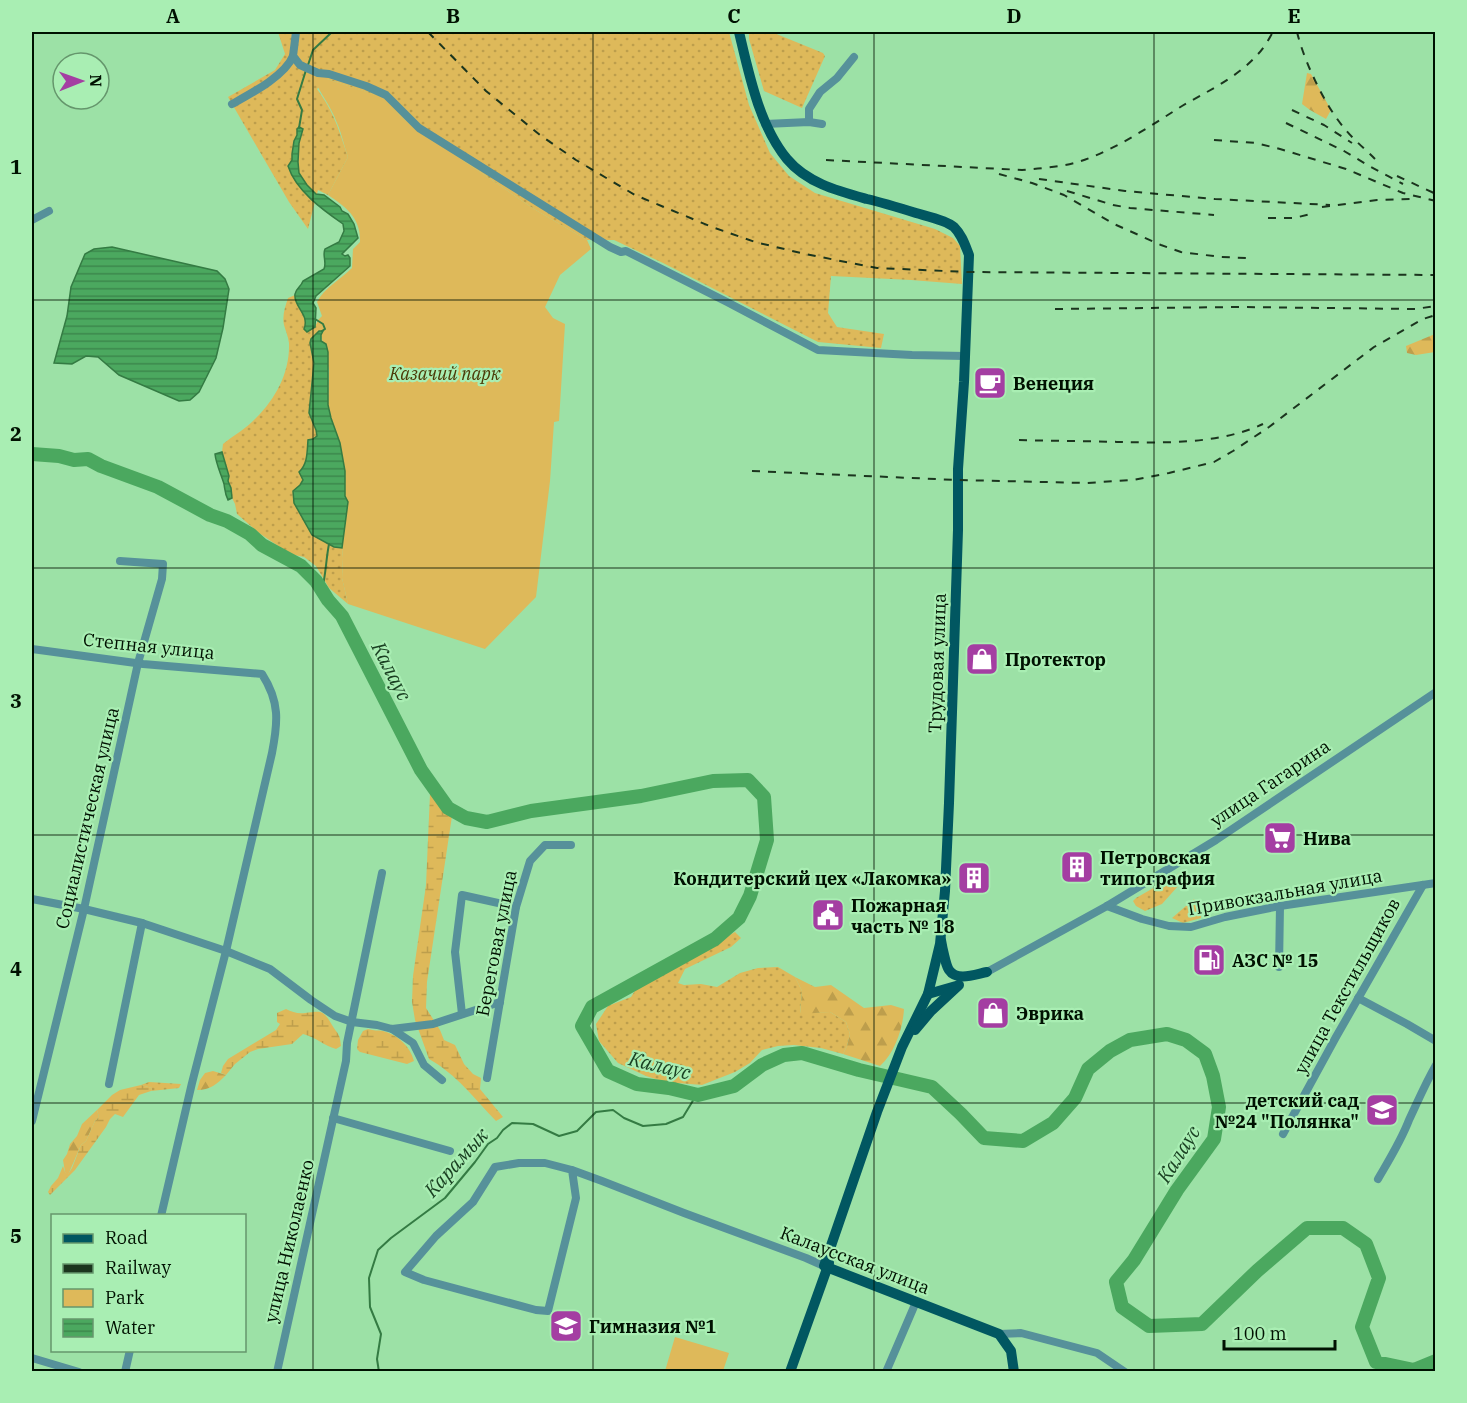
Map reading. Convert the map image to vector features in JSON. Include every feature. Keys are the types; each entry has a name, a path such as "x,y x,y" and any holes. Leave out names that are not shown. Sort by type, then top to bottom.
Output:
{"main road":[{"name":"Трудовая улица","path":"741,32 742,44 765,124 776,145 799,172 837,191 953,226 964,239 969,255 958,469 958,530 945,891 940,938 928,994 902,1047"},
{"path":"940,938 948,969 956,976 987,972"},
{"name":"улица Гагарина","path":"928,994 959,986 987,972"},
{"path":"790,1371 861,1170 877,1112 902,1047 921,1022 959,986"},
{"name":"Калаусская улица","path":"826,1266 999,1334"},
{"path":"999,1334 1011,1351 1014,1371"}],"street":[{"path":"232,104 272,79 291,63 296,32"},
{"path":"293,56 300,65 318,73 329,74 386,95 419,128 610,247 621,252 626,251 818,350 965,356"},
{"path":"808,122 809,109 820,92 837,78 855,57"},
{"path":"765,124 808,122 822,124"},
{"path":"32,220 50,211"},
{"name":"Социалистическая улица","path":"32,1121 84,909 138,663 162,579 163,564 120,561"},
{"name":"Степная улица","path":"32,649 138,663 262,674 275,701 277,730 226,951"},
{"name":"улица Гагарина","path":"987,972 1107,906 1254,815 1436,692"},
{"name":"Береговая улица","path":"487,1078 516,907 530,861 545,845 571,845"},
{"name":"улица Николаенко","path":"277,1371 346,1061 347,1043 382,873"},
{"name":"Привокзальная улица","path":"1107,906 1169,927 1191,927 1225,917 1280,906 1436,883"},
{"name":"улица Текстильщиков","path":"1282,1134 1423,885"},
{"path":"462,1014 455,952 462,895 516,907"},
{"path":"32,899 142,923 226,951 270,969 335,1016 352,1022 392,1029 413,1043 424,1065 442,1080"},
{"path":"1279,968 1280,906"},
{"path":"109,1084 142,923"},
{"path":"161,1214 226,951"},
{"path":"1358,998 1436,1041"},
{"path":"392,1029 433,1023 500,1002"},
{"path":"1377,1179 1395,1149 1416,1101 1436,1065"},
{"path":"333,1118 450,1151"},
{"name":"Калаусская улица","path":"572,1170 576,1198 548,1311 536,1310 424,1280 405,1272 435,1236 473,1202 495,1167 519,1163 545,1163 572,1170 603,1180 826,1266"},
{"path":"886,1371 916,1302"},
{"name":"Калаусская улица","path":"999,1334 1021,1333 1097,1353 1125,1371"},
{"path":"125,1371 129,1352"},
{"path":"32,1358 80,1371"}],"green space":[{"path":"278,32 729,32 749,105 770,153 789,176 815,193 935,229 953,238 960,246 962,284 831,276 828,313 837,327 884,334 881,348 818,342 614,240 587,240 534,209 405,120 375,95 327,79 317,89 332,114 348,157 328,195 318,190 308,229 289,202 228,97 275,70 285,54"},
{"path":"749,32 773,32 823,53 825,56 802,108 764,91"},
{"path":"1307,73 1311,74 1331,110 1326,119 1302,104"},
{"name":"Казачий парк","path":"312,75 376,95 405,120 445,148 534,209 587,240 591,249 560,275 545,307 553,318 565,324 559,421 554,422 550,481 536,597 485,649 348,604 342,578 342,548 348,503 345,496 345,471 340,443 328,405 329,370 321,335 325,329 318,320 322,316 317,302 328,288 352,268 353,249 360,242 360,234 351,214 328,195 348,157 334,117"},
{"path":"295,295 306,323 315,327 318,320 325,329 318,331 311,348 314,363 309,413 317,437 308,440 303,479 293,491 294,503 312,535 334,547 342,548 342,578 348,604 329,588 316,566 304,557 290,554 259,533 237,514 222,452 223,444 256,418 270,402 280,384 289,354 289,343 283,322 284,312 288,298"},
{"path":"1435,334 1435,352 1416,355 1407,353 1406,346"},
{"path":"430,794 452,816 427,982 426,1008 444,1040 455,1045 464,1064 473,1074 481,1078 480,1089 503,1117 496,1121 457,1079 429,1059 415,1020 412,1002 413,976 426,885"},
{"path":"1183,871 1187,876 1162,904 1145,911 1136,906 1133,901 1136,898"},
{"path":"1194,899 1201,909 1201,918 1183,923 1172,918"},
{"path":"735,932 741,938 731,947 685,969 678,983 717,987 740,973 758,968 778,967 795,977 802,991 800,1013 830,1012 846,1022 850,1034 843,1054 821,1048 778,1046 762,1050 750,1063 735,1072 702,1085 665,1082 618,1063 599,1041 596,1024 608,1006 631,997 636,989"},
{"path":"795,977 815,987 831,985 864,1008 891,1005 904,1009 897,1040 885,1061 880,1066 843,1054 850,1034 846,1022 830,1012 800,1014 802,991"},
{"path":"286,1009 297,1013 321,1012 324,1014 338,1034 341,1046 336,1049 303,1034 292,1044 250,1052 226,1075 221,1073 228,1059 276,1030 280,1024 277,1022 277,1013"},
{"path":"368,1029 383,1031 398,1038 410,1051 414,1061 407,1064 360,1052 357,1049 358,1040 363,1031"},
{"path":"213,1071 226,1075 213,1086 197,1090 205,1073"},
{"path":"149,1082 181,1084 179,1088 151,1091 152,1088 141,1085"},
{"path":"141,1085 152,1088 151,1091 139,1095 123,1117 115,1114 110,1119 75,1170 50,1195 48,1192 63,1166 68,1174 72,1168 81,1145 86,1141 99,1117 97,1110 120,1090"},
{"path":"97,1110 99,1117 86,1141 81,1145 68,1175 65,1172 63,1160 70,1144 77,1136 82,1124"},
{"path":"675,1337 729,1353 723,1371 665,1371"}],"water":[{"path":"299,127 303,129 299,143 299,173 316,194 324,195 348,214 358,238 342,254 350,258 350,266 316,296 313,303 316,308 315,327 307,332 304,329 305,319 296,303 296,292 303,281 324,269 325,249 339,242 344,231 343,224 327,213 297,184 288,166 292,160 294,141"},
{"path":"112,247 217,271 225,279 229,289 216,358 199,392 190,400 179,401 119,375 98,357 86,356 72,364 54,363 67,316 71,287 85,254 94,249"},
{"path":"319,331 323,331 321,341 326,344 328,352 328,405 340,443 345,471 345,496 348,502 342,548 334,547 312,535 294,503 293,491 303,480 299,472 306,461 308,440 317,436 309,413 314,363 310,343"},
{"path":"222,452 231,488 232,498 228,500 215,454"}],"waterway":[{"path":"308,65 313,50 332,32"},
{"path":"299,128 302,110 297,99 306,70"},
{"path":"315,319 323,324 325,329 322,331"},
{"name":"Калаус","path":"32,454 59,456 74,460 88,459 158,487 210,515 227,521 250,534 262,545 301,566 316,581 342,616 421,770 448,808 466,818 487,822 531,811 641,796 713,781 748,780 764,797 767,840 750,896 739,918 715,939 592,1007 582,1026 608,1071 637,1084 698,1095 734,1086 762,1065 784,1055 802,1053 859,1070 932,1087 984,1138 1023,1141 1053,1123 1075,1098 1088,1069 1110,1051 1130,1040 1167,1034 1186,1040 1205,1054 1213,1076 1219,1107 1214,1139 1177,1190 1134,1260 1116,1282 1122,1307 1149,1326 1202,1324 1257,1271 1307,1228 1343,1228 1366,1244 1379,1278 1362,1327 1376,1362 1414,1370 1436,1361"},
{"path":"322,590 329,544"},
{"name":"Карамык","path":"379,1372 377,1359 381,1334 370,1307 369,1278 378,1250 445,1198 488,1144 503,1130 512,1123 533,1124 559,1136 577,1131 596,1112 613,1110 624,1118 643,1126 666,1124 683,1117 697,1094"}],"railway":[{"path":"428,32 486,91 540,135 576,160 635,195 755,242 877,268 968,272 1436,275"},
{"path":"826,160 1022,170 1074,163 1120,144 1232,77 1260,52 1273,32"},
{"path":"1297,32 1310,69 1330,108 1348,133 1375,159"},
{"path":"1292,110 1324,125 1352,143"},
{"path":"1286,123 1344,151 1403,184"},
{"path":"1214,140 1256,143 1280,149 1346,169 1403,193 1436,201"},
{"path":"999,174 1064,195 1114,224 1181,252 1247,258"},
{"path":"1397,176 1436,194"},
{"path":"1039,179 1125,191 1215,199 1330,205"},
{"path":"1067,191 1130,208 1214,215"},
{"path":"1322,207 1377,200 1411,199"},
{"path":"1268,218 1294,218 1315,213"},
{"path":"1055,309 1238,307 1415,309 1436,306"},
{"path":"752,471 1086,483 1133,480 1169,473 1214,462 1233,451 1269,427 1374,347 1423,319 1436,315"},
{"path":"1019,440 1193,441 1246,431 1263,424"}],"place":[{"name":"Венеция","path":"990,383"},
{"name":"Протектор","path":"982,659"},
{"name":"Нива","path":"1280,838"},
{"name":"Петровская типография","path":"1077,867"},
{"name":"Кондитерский цех «Лакомка»","path":"974,878"},
{"name":"Пожарная часть № 18","path":"828,915"},
{"name":"АЗС № 15","path":"1209,960"},
{"name":"Эврика","path":"993,1013"},
{"name":"детский сад №24 \"Полянка\"","path":"1382,1110"},
{"name":"Гимназия №1","path":"566,1326"}]}
